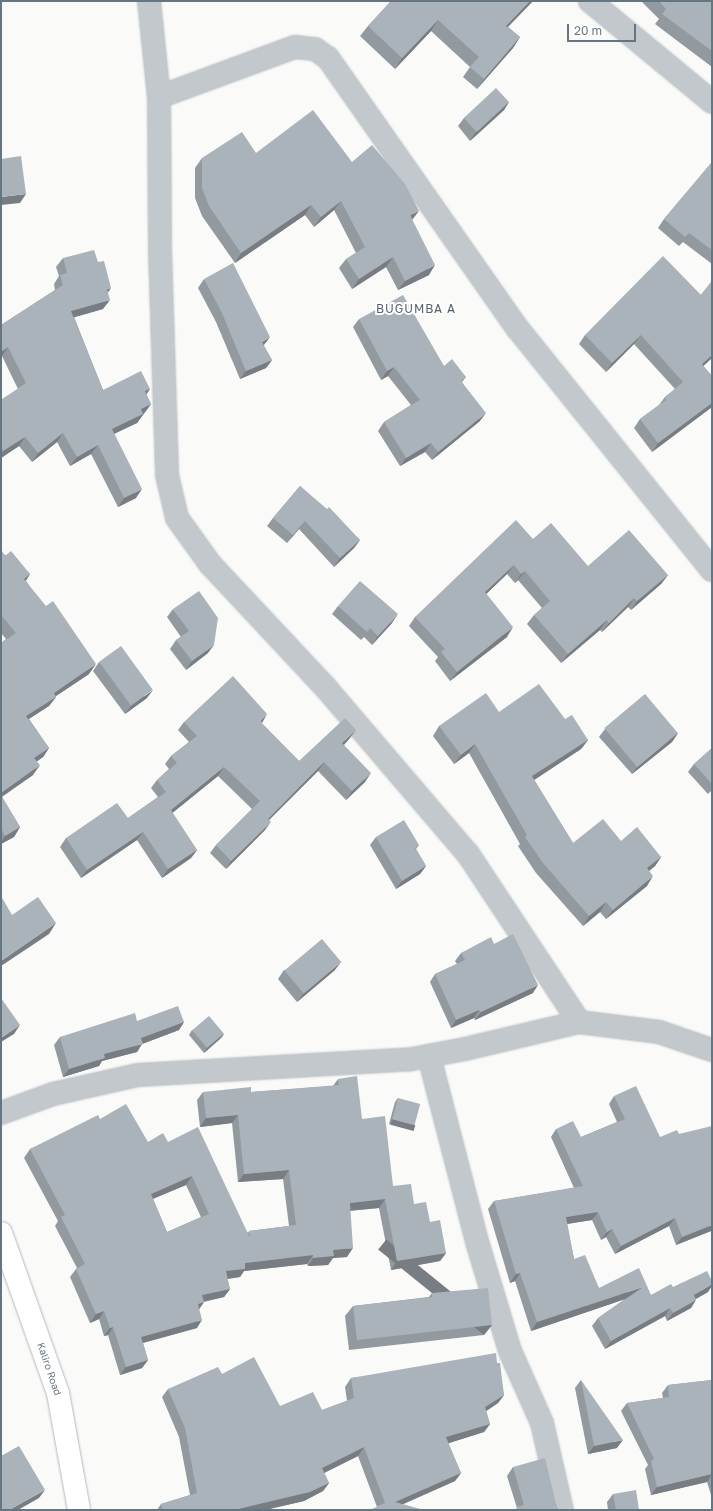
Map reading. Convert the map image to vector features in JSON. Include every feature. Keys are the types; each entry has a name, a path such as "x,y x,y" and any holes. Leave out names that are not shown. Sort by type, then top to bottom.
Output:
{"main road":[{"name":"Kaliro Road","path":"1,1233 58,1393 79,1510"}],"street":[{"path":"149,1 159,97 160,250 167,475 177,518 210,564 326,688 468,854 579,1022"},
{"path":"590,1 712,102"},
{"path":"159,97 295,47 315,49 328,58 518,329 712,570"},
{"path":"1,1113 54,1094 138,1075 412,1059 579,1022 660,1032 712,1050"},
{"path":"429,1056 478,1245 510,1351 542,1423 562,1510"}],"building":[{"path":"391,1 530,1 506,26 520,37 484,79 470,67 479,57 438,20 402,58 368,26"},
{"path":"659,1 712,1 712,51 662,14 666,9"},
{"path":"496,88 509,102 477,132 464,118"},
{"path":"313,110 352,162 372,145 405,184 419,211 410,215 435,265 405,281 393,257 359,279 346,259 365,247 341,201 321,217 311,205 241,253 209,206 202,188 202,158 242,132 256,153"},
{"path":"21,156 26,194 1,197 1,159"},
{"path":"712,162 712,250 689,233 685,237 664,219"},
{"path":"94,250 98,262 104,261 111,288 107,289 110,300 71,311 103,390 141,371 150,389 145,391 151,404 141,409 143,414 112,429 142,489 124,498 98,445 77,457 63,433 38,453 25,437 3,451 1,447 1,400 26,383 8,347 1,352 1,325 63,285 60,275 67,273 63,258"},
{"path":"663,256 701,295 712,281 712,355 702,364 712,376 712,403 658,443 640,419 666,400 665,397 683,382 641,335 612,363 585,335"},
{"path":"233,263 270,337 262,342 272,360 246,371 222,313 204,279"},
{"path":"403,295 444,366 452,359 466,377 461,381 486,413 438,452 431,443 406,458 384,422 420,400 394,367 387,371 359,319"},
{"path":"300,486 327,509 329,507 360,540 340,558 305,521 293,535 273,518"},
{"path":"516,520 533,539 551,523 588,566 629,530 668,575 637,601 634,598 609,623 607,620 568,654 534,615 550,601 525,571 521,574 514,565 485,592 513,627 457,672 441,652 445,649 415,617"},
{"path":"2,551 5,556 11,551 30,574 24,579 46,606 53,601 96,664 54,693 56,697 26,716 49,748 34,758 40,765 1,793 1,643 16,633 1,615"},
{"path":"360,581 398,614 378,636 370,628 367,632 338,606"},
{"path":"199,591 218,618 214,645 192,661 176,640 189,631 173,609"},
{"path":"121,646 153,690 131,706 99,662"},
{"path":"233,676 267,714 260,721 299,761 345,718 356,730 342,743 371,773 352,791 324,762 268,819 271,822 231,861 216,845 260,801 224,767 171,810 197,850 168,869 143,832 87,870 66,838 117,803 128,818 166,792 157,780 177,763 171,756 197,736 184,722"},
{"path":"539,684 565,719 572,715 588,740 532,776 573,843 603,819 621,841 637,827 661,857 647,868 653,876 613,910 606,902 589,916 543,863 525,837 527,835 475,744 461,755 439,726 486,693 499,712"},
{"path":"645,694 678,733 637,767 604,728"},
{"path":"712,748 712,784 694,764"},
{"path":"1,795 20,827 5,836 1,828"},
{"path":"404,820 419,845 415,848 426,866 402,881 376,837"},
{"path":"1,896 12,915 38,897 56,923 1,961"},
{"path":"513,934 538,985 481,1012 479,1010 456,1020 435,974 465,960 461,953 491,937 494,944"},
{"path":"322,939 341,962 304,993 284,970"},
{"path":"1,998 20,1025 1,1038"},
{"path":"178,1006 184,1022 141,1038 143,1044 104,1054 105,1058 69,1069 60,1037 135,1013 137,1021"},
{"path":"209,1016 224,1034 207,1048 192,1030"},
{"path":"357,1076 362,1119 385,1116 393,1186 411,1184 414,1204 426,1202 430,1222 440,1220 446,1253 397,1261 385,1199 350,1203 353,1248 333,1250 334,1256 313,1258 313,1255 245,1263 245,1269 226,1271 230,1289 202,1295 204,1302 198,1304 202,1320 141,1337 148,1360 126,1367 113,1327 110,1328 104,1311 96,1314 76,1269 85,1264 61,1217 65,1215 30,1149 98,1115 100,1119 126,1104 148,1142 163,1133 168,1142 198,1127 250,1238 249,1231 296,1225 289,1170 244,1174 238,1115 206,1118 203,1092 251,1087 251,1092 339,1085 338,1079","holes":["192,1176 209,1214 167,1232 151,1194"]},
{"path":"636,1086 660,1137 677,1130 679,1134 712,1126 712,1225 682,1237 675,1218 621,1246 612,1229 607,1232 598,1212 566,1217 574,1259 585,1255 599,1288 639,1268 651,1295 671,1284 673,1287 707,1271 712,1284 694,1295 696,1300 673,1313 670,1308 611,1341 598,1318 643,1287 537,1322 520,1273 516,1274 494,1201 583,1186 556,1129 573,1121 581,1137 625,1119 614,1096"},
{"path":"398,1098 420,1104 415,1125 392,1119"},
{"path":"488,1288 492,1325 357,1340 353,1306 432,1297 432,1293"},
{"path":"496,1353 497,1363 500,1363 504,1395 485,1407 490,1424 446,1437 461,1473 395,1502 424,1510 370,1510 385,1503 364,1447 322,1468 329,1483 310,1492 238,1510 163,1510 161,1504 197,1493 185,1428 168,1389 218,1367 222,1374 254,1357 280,1406 313,1392 322,1410 354,1398 351,1378"},
{"path":"581,1380 623,1440 594,1446"},
{"path":"712,1380 712,1474 657,1487 651,1461 654,1459 627,1403 669,1397 668,1385"},
{"path":"19,1446 45,1490 9,1510 1,1510 1,1456"},
{"path":"545,1458 558,1510 518,1510 517,1507 524,1505 513,1467"},
{"path":"636,1490 639,1510 616,1510 613,1494"}],"district":[{"name":"BUGUMBA A","path":"416,309"}]}
